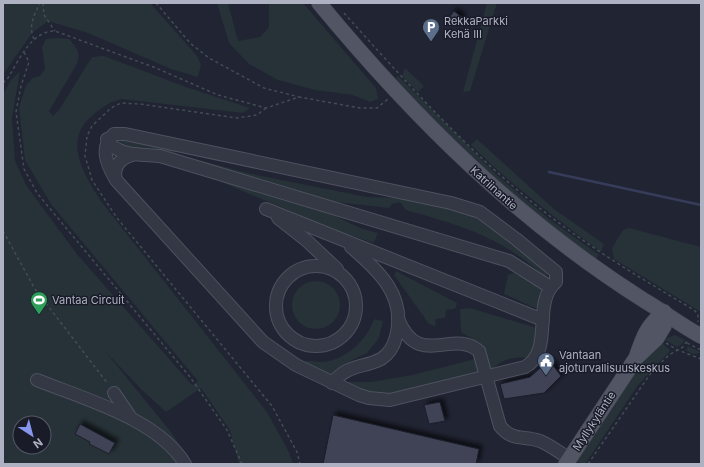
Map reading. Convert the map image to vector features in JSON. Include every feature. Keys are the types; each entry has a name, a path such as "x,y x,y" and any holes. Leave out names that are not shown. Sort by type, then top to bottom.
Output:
{"main road":[{"name":"Katriinantie","path":"319,3 395,92 484,179 546,232 600,272 664,312 699,329"},
{"name":"Myllykyläntie","path":"568,461 636,358 657,338 664,326 664,312"}],"lane":[{"path":"114,134 124,134 451,203 480,212 554,269 557,278 556,282 550,286 546,298 540,350 532,363 525,367 486,378 390,400 369,398 335,380 289,361 263,342 116,180 109,168 106,157 105,147 108,139 114,134"},
{"path":"108,139 110,146 121,152 160,156 509,261 550,286"},
{"path":"116,180 114,173 118,162 128,156 138,154"},
{"path":"343,275 324,266 313,266 303,268 286,280 277,299 279,319 284,329 300,342 309,345 328,344 340,338 350,327 357,309 356,300 349,282 343,275 306,240 266,209 543,320"},
{"path":"342,240 376,269 387,283 394,297 398,319 403,332 419,344 431,346 464,344 474,346 479,351 500,426 505,432 511,436 540,441 568,461"},
{"path":"335,380 354,366 380,359 386,354 394,344 398,319"},
{"path":"289,361 300,342"},
{"path":"37,380 131,418 166,440 185,464"},
{"path":"114,393 131,418"}],"path":[{"path":"3,7 4,3"},
{"path":"34,39 31,28 33,17 40,3"},
{"path":"43,3 44,15 55,31"},
{"path":"156,3 190,43 209,58 264,88 298,97 360,108 377,108 395,92"},
{"path":"340,8 418,94 489,165 542,210 600,252 694,310 698,314 699,329"},
{"path":"3,83 8,78 34,39 41,34 55,31 156,68 218,95 266,108 298,97"},
{"path":"24,52 29,62 21,86 16,112 24,170 37,193 190,377 227,430 242,464"},
{"path":"3,231 35,289 114,393"},
{"path":"588,464 643,382 669,355 678,350 686,342 701,350"},
{"path":"678,350 701,359"}],"shaded area":[{"path":"3,3 150,3 197,56 201,65 198,77 171,69 88,33 48,21 32,33 4,73 3,79"},
{"path":"217,3 228,3 238,41 260,37 269,27 269,3 303,3 376,88 378,99 370,102 353,95 315,90 278,80 249,64 229,43"},
{"path":"487,3 497,3 470,91 463,92"},
{"path":"46,39 69,39 76,48 79,56 77,64 49,111 53,116 59,110 92,57 104,56 186,87 250,108 243,113 122,99 114,101 93,115 84,125 79,135 77,146 83,168 100,200 267,412 289,452 293,464 239,464 230,430 201,388 166,412 141,389 105,351 171,432 192,464 3,464 3,94 11,80 20,71 12,118 15,161 26,185 76,253 192,385 198,381 51,204 25,160 19,108 26,85 33,78 40,76 45,69 42,47"},
{"path":"405,68 424,86 418,92 402,76"},
{"path":"398,76 497,175 548,218 599,255 593,262 503,191 394,80"},
{"path":"125,138 164,147 181,155 247,173 367,197 409,198 480,216 548,273 546,278 530,264 497,243 463,228 406,210 400,202 392,204 389,208 318,200 173,158 151,148 126,147 118,144"},
{"path":"477,139 554,209 604,244 601,252 534,201 486,160 471,145"},
{"path":"220,179 315,206 360,228 378,233 374,243 337,231 219,181"},
{"path":"629,228 701,247 701,312 614,259 612,248 623,230"},
{"path":"396,271 457,303 456,307 454,309 446,310 445,318 435,319 436,326 429,324 394,275"},
{"path":"514,273 541,289 540,307 535,308 504,294 508,275"},
{"path":"316,281 325,283 333,288 338,296 340,305 338,314 333,322 325,327 316,329 307,327 299,322 294,314 292,305 294,296 299,288 307,283"},
{"path":"470,308 537,328 534,353 529,358 513,358 503,361 491,371 476,341 461,332 460,309"},
{"path":"375,319 383,321 379,338 367,353 346,363 331,378 307,366 303,362 329,361 343,356 361,342"},
{"path":"675,335 685,340 677,347 664,339"},
{"path":"660,341 670,350 669,352 638,385 585,464 577,462 576,458 642,360"},
{"path":"688,346 700,353 693,354 686,350"},
{"path":"479,358 480,371 478,374 428,388 403,393 374,395 342,382 371,382 412,375"}],"building":[{"path":"454,11 463,18 457,26 448,19"},
{"path":"549,360 561,376 544,393 504,399 500,384 530,377"},
{"path":"440,402 445,421 429,424 424,405"},
{"path":"333,415 479,449 476,464 323,464"},
{"path":"80,424 115,443 109,454 89,444 90,442 75,434"}],"waterway":[{"path":"549,172 701,205"}],"place":[{"name":"RekkaParkki Kehä III","path":"431,42"},
{"name":"Vantaa Circuit","path":"39,315"},
{"name":"Vantaan ajoturvallisuuskeskus","path":"546,376"}]}
